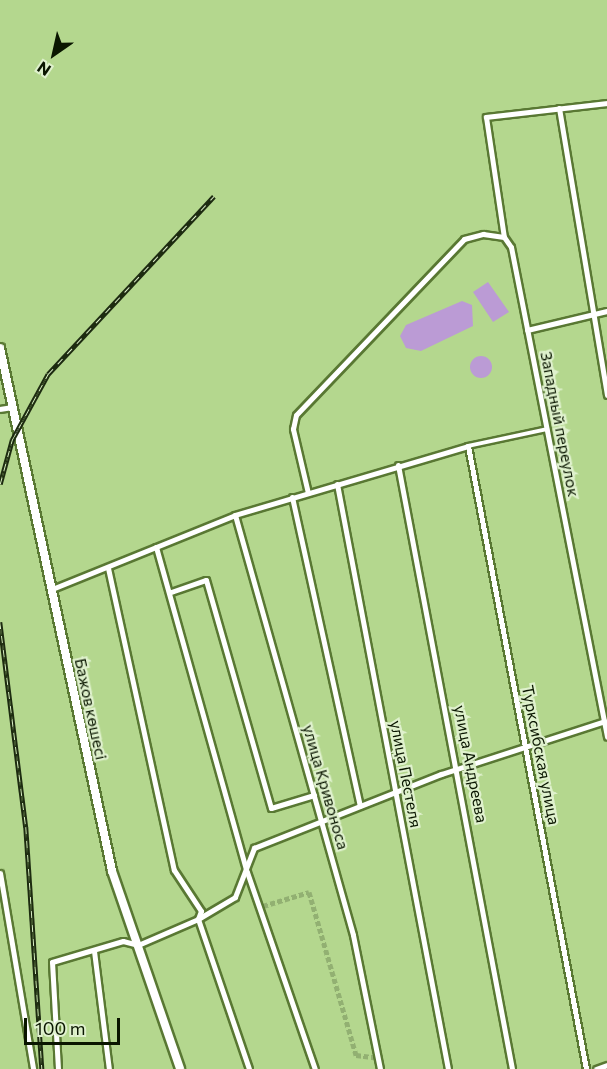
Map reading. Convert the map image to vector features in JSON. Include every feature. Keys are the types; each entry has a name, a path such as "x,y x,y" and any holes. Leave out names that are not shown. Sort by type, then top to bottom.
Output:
{"main road":[{"name":"Бажов көшесі","path":"0,348 112,871 180,1069"}],"street":[{"path":"607,103 559,108 607,395"},
{"name":"Западный переулок","path":"559,108 486,117 504,237 512,247 607,737"},
{"path":"308,493 293,429 296,415 464,239 483,234 504,237"},
{"path":"527,330 607,311"},
{"path":"0,409 12,407"},
{"path":"52,589 235,515 398,465 468,446 547,429"},
{"name":"Турксибская улица","path":"468,446 586,1069"},
{"name":"улица Андреева","path":"398,465 459,769 512,1069"},
{"name":"улица Пестеля","path":"337,484 448,1069"},
{"path":"292,497 360,806"},
{"name":"улица Кривоноса","path":"235,515 323,821 381,1069"},
{"path":"156,547 171,592 247,872 315,1069"},
{"path":"108,568 174,870 201,911 198,919 249,1069"},
{"path":"171,592 206,580 271,808 314,795"},
{"path":"58,1069 52,962 123,941 138,945 198,919 235,897 247,872 254,848 459,769 605,721"},
{"path":"0,873 33,1069"},
{"path":"94,951 109,1069"},
{"path":"596,1069 607,1065"}],"shaded area":[{"path":"488,282 509,312 493,322 473,292"},
{"path":"462,301 472,305 473,326 421,351 406,348 400,336 406,325"},
{"path":"481,356 489,359 492,367 489,375 481,378 473,375 470,367 473,359"}],"tunnel":[{"path":"263,906 309,892 356,1055 380,1058"}],"railway":[{"path":"0,484 12,440 48,374 214,196"},
{"path":"0,622 26,827 42,1069"}]}
